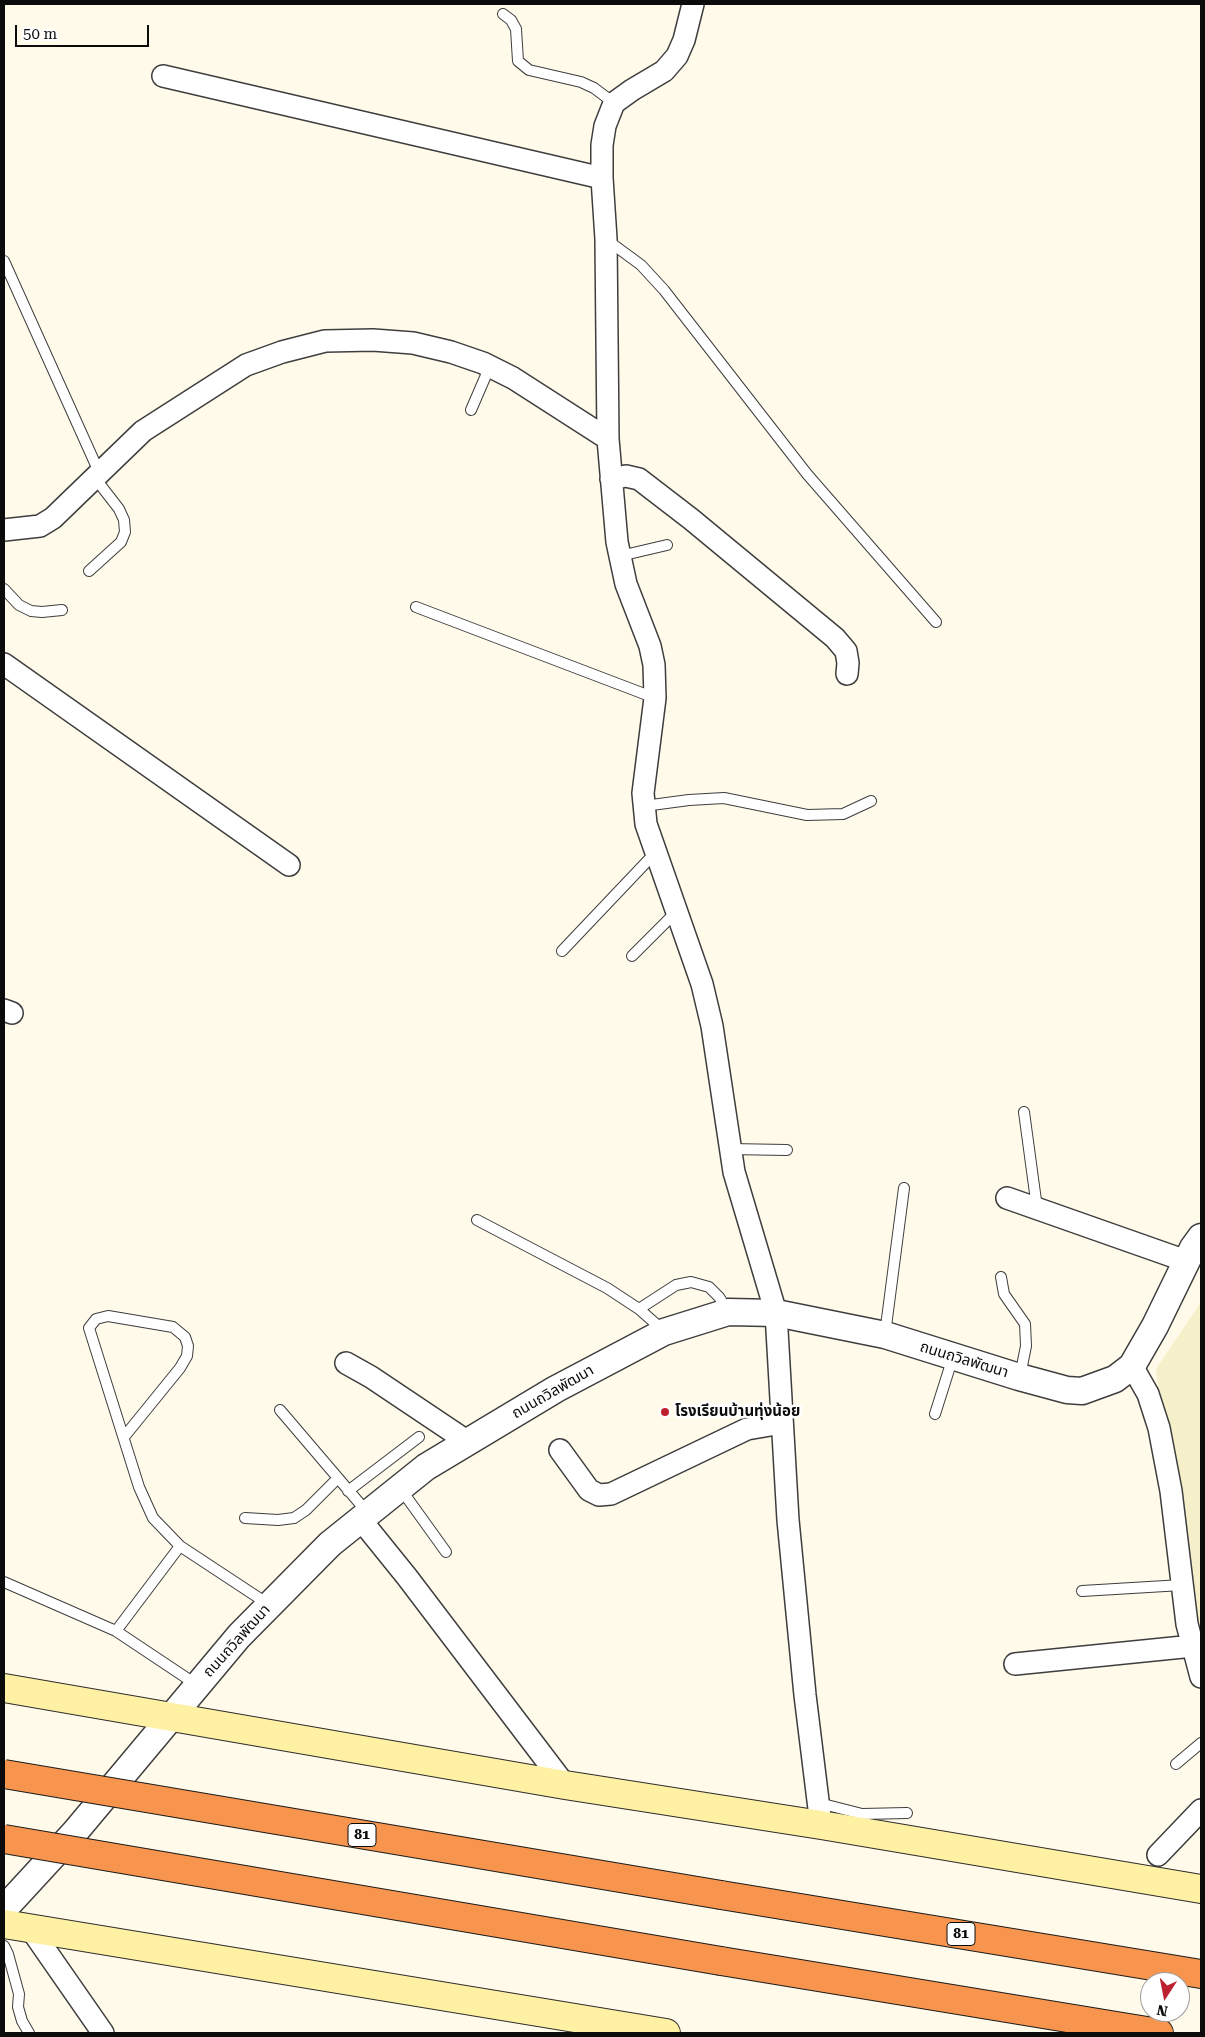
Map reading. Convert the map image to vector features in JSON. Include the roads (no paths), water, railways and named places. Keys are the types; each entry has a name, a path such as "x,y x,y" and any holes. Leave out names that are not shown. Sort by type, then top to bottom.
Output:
{"highway":[{"name":"81","path":"4,1774 1201,1974"},
{"path":"4,1839 721,1961 1159,2033"}],"main road":[{"path":"4,1688 566,1785 820,1814 1201,1888"},
{"path":"17,1926 666,2033"}],"street":[{"path":"693,4 684,40 677,56 664,71 614,103 605,126 602,145 602,178 606,239 608,438 620,556 626,584 650,646 654,665 655,698 644,771 646,824 702,984 712,1026 729,1149 734,1172 776,1313 788,1520 805,1695 820,1814"},
{"path":"164,76 602,178"},
{"path":"4,530 40,526 53,518 144,430 246,365 282,352 325,342 373,340 413,344 451,352 490,366 513,378 608,438"},
{"path":"611,479 626,476 639,479 760,575 842,645 846,650 847,674"},
{"path":"4,664 288,865"},
{"path":"1007,1198 1186,1261"},
{"name":"ถนนถวิลพัฒนา","path":"4,1909 75,1832 239,1636 330,1544 426,1467 556,1389 664,1332 728,1312 776,1313 885,1335 1020,1377 1067,1390 1082,1391 1115,1379 1132,1366 1155,1326 1186,1261 1201,1237"},
{"path":"346,1363 371,1377 468,1442"},
{"path":"1132,1366 1148,1394 1159,1428 1171,1492 1187,1624 1201,1677"},
{"path":"560,1450 589,1490 600,1495 611,1494 747,1429 782,1423"},
{"path":"364,1516 407,1578 566,1785"},
{"path":"1015,1664 1193,1646"},
{"path":"1158,1855 1201,1810"},
{"path":"17,1926 103,2033"}],"lane":[{"path":"503,14 511,20 516,29 518,61 529,70 581,82 594,88 614,103"},
{"path":"606,239 641,265 664,290 807,474 936,622"},
{"path":"4,261 97,475 119,508 124,520 125,532 121,542 88,571"},
{"path":"471,410 490,366"},
{"path":"620,556 667,545"},
{"path":"4,589 19,605 31,611 62,610"},
{"path":"416,607 655,698"},
{"path":"644,806 724,798 807,815 843,814 871,801"},
{"path":"562,951 655,853"},
{"path":"632,956 676,912"},
{"path":"1024,1112 1037,1208"},
{"path":"729,1149 787,1150"},
{"path":"885,1335 904,1188"},
{"path":"477,1220 607,1288 639,1309 664,1332"},
{"path":"1001,1276 1004,1294 1025,1324 1026,1346 1020,1377"},
{"path":"639,1309 676,1285 691,1282 709,1287 719,1297 728,1312"},
{"path":"124,1437 180,1368 187,1356 188,1346 185,1337 173,1327 108,1316 96,1319 89,1328 139,1487 153,1518 180,1546 269,1605"},
{"path":"935,1414 953,1356"},
{"path":"280,1410 338,1478 364,1516"},
{"path":"348,1491 419,1437"},
{"path":"245,1518 278,1520 294,1518 306,1510 338,1478"},
{"path":"400,1488 446,1552"},
{"path":"116,1631 180,1546"},
{"path":"4,1582 116,1631 198,1686"},
{"path":"1082,1591 1182,1585"},
{"path":"1176,1764 1201,1743"},
{"path":"820,1814 907,1813"},
{"path":"4,1946 19,1994 18,2007 22,2021 30,2033"}],"place":[{"name":"โรงเรียนบ้านทุ่งน้อย","path":"665,1412"}]}
